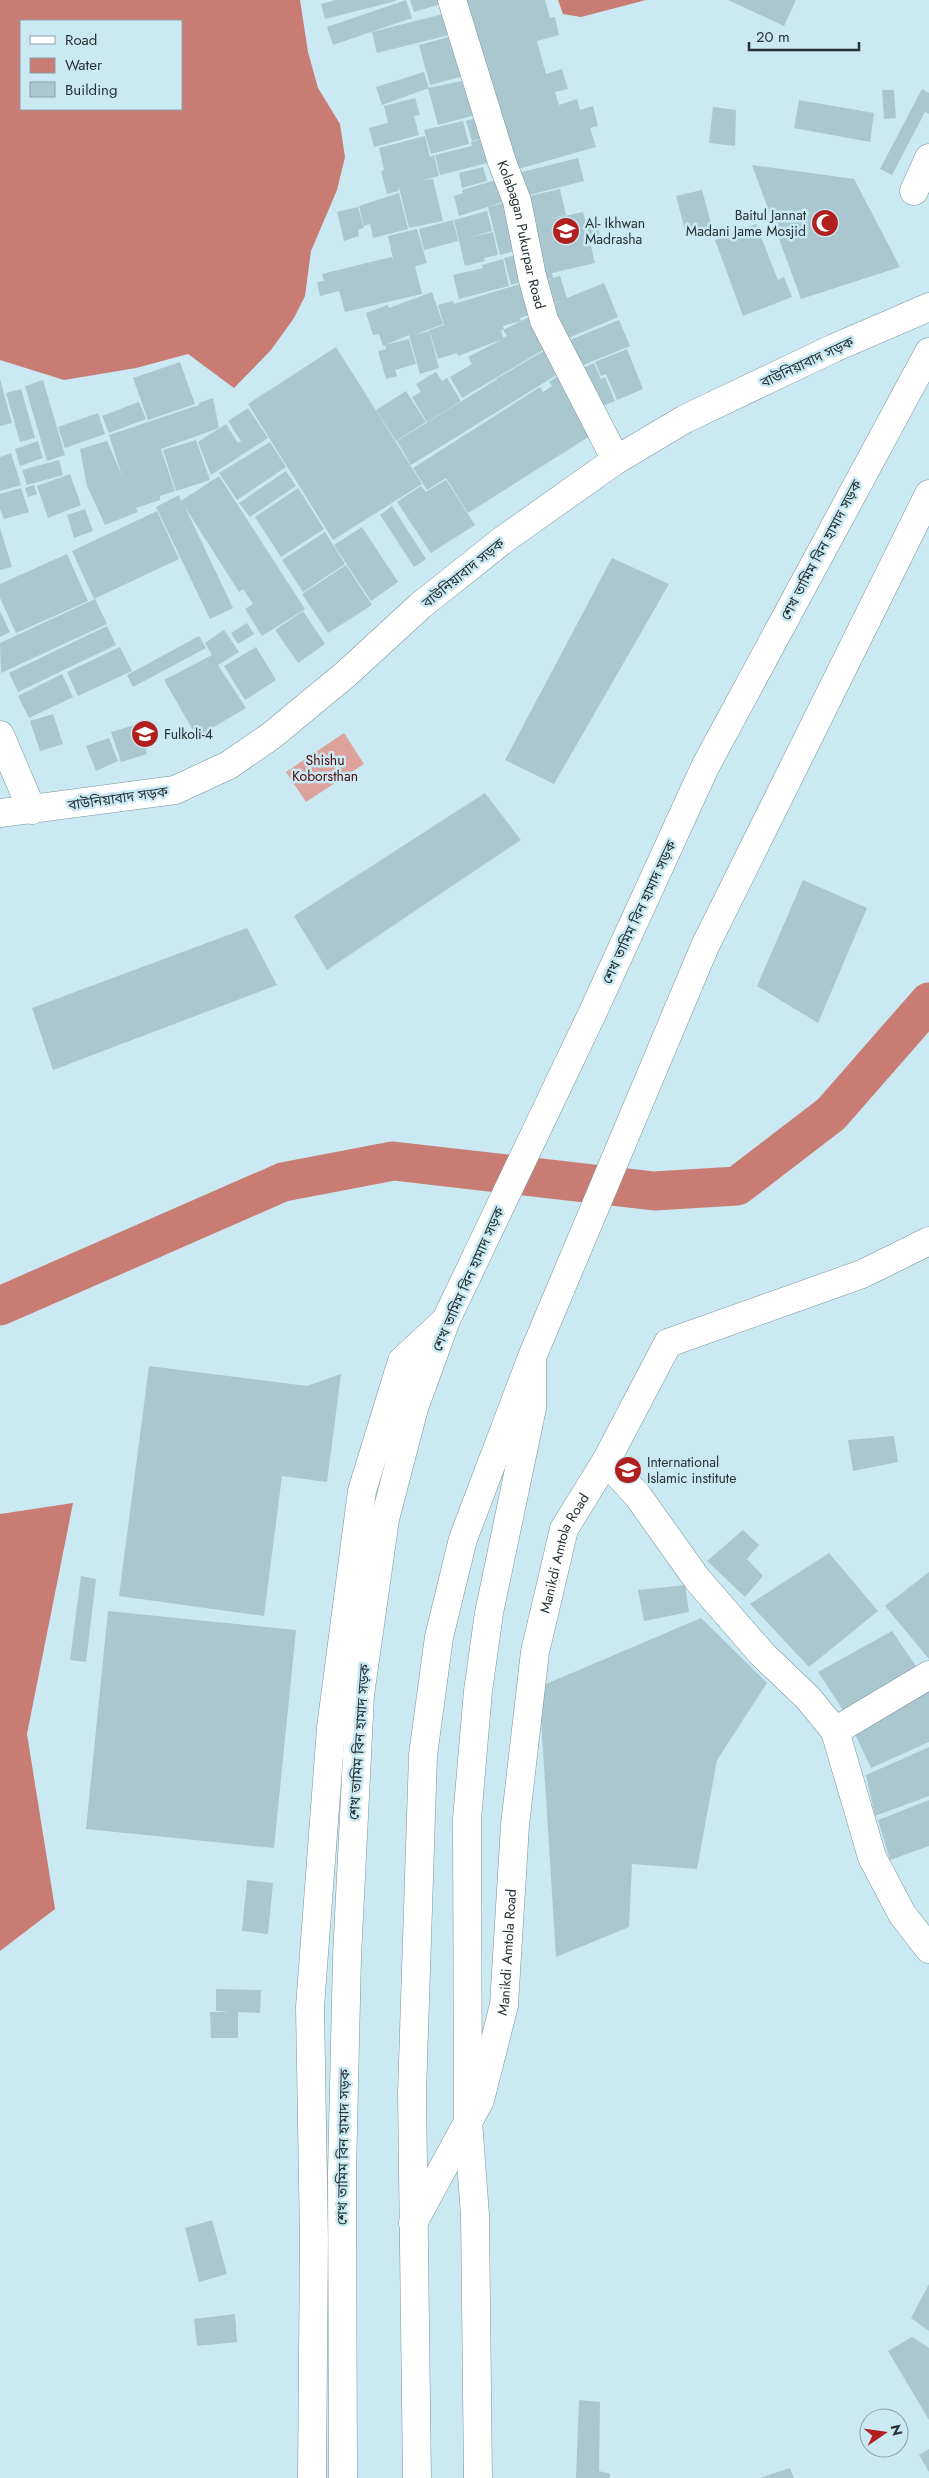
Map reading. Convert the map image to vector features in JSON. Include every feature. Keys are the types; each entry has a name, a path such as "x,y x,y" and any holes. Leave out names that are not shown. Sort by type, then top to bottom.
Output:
{"main road":[{"name":"Kolabagan Pukurpar Road","path":"452,0 502,162 518,201 532,276 544,320 616,460"},
{"path":"914,191 929,158"},
{"name":"বাউনিয়াবাদ সড়ক","path":"0,813 175,790 229,765 272,736 346,674 420,606 503,540 616,460 685,419 834,348 929,307"},
{"name":"শেখ তামিম বিন হামাদ সড়ক","path":"343,2478 342,2173 347,1957 360,1694 385,1519 414,1408 446,1320 592,1014 705,767 929,352"},
{"path":"417,2478 412,2093 423,1756 439,1637 463,1539 532,1357 705,946 929,494"},
{"path":"0,736 32,810"},
{"name":"Manikdi Amtola Road","path":"413,2223 480,2100 504,2005 515,1825 535,1652 564,1530 606,1461 668,1343 862,1274 929,1241"},
{"path":"312,2478 314,2239 310,2007 331,1728 362,1491 402,1362 446,1320"},
{"path":"478,2478 475,2215 468,2121 467,1819 478,1691 489,1613 532,1408 532,1357"},
{"path":"606,1461 638,1496 697,1579 762,1654 808,1698 835,1731 872,1857 902,1914 929,1949"},
{"path":"835,1731 929,1675"}],"green space":[{"name":"Shishu Koborsthan","path":"344,733 364,764 306,802 286,772"}],"water":[{"path":"0,0 300,0 308,52 318,88 340,124 345,157 337,190 311,251 305,296 294,318 271,350 234,388 188,354 136,368 64,380 0,360"},
{"path":"558,0 646,0 581,17 563,14"},
{"path":"73,1503 27,1734 55,1909 0,1951 0,1514"}],"building":[{"path":"336,0 396,1 325,19 321,4"},
{"path":"406,0 412,18 333,45 327,27"},
{"path":"410,0 447,0 448,2 414,12"},
{"path":"458,0 545,0 550,18 555,17 559,35 537,41 546,74 562,69 568,89 555,92 559,105 577,99 580,110 593,106 598,126 590,128 596,147 508,172"},
{"path":"728,0 796,0 784,26"},
{"path":"443,14 449,35 377,53 372,32"},
{"path":"460,34 472,74 430,85 419,45"},
{"path":"424,72 429,88 382,105 376,87"},
{"path":"472,79 483,113 438,125 428,88"},
{"path":"922,89 929,93 929,114 925,112 892,175 880,169"},
{"path":"882,90 894,90 896,118 884,119"},
{"path":"415,98 420,115 414,116 419,135 374,147 369,128 388,123 384,106"},
{"path":"799,100 874,113 870,142 794,128"},
{"path":"713,107 736,110 735,146 709,143"},
{"path":"486,115 491,136 472,141 466,121"},
{"path":"463,121 469,144 431,154 424,130"},
{"path":"425,136 430,157 434,155 439,176 423,180 433,179 443,221 409,228 399,187 398,191 387,194 381,171 384,170 379,148"},
{"path":"492,136 499,160 440,175 435,155 472,146 471,142"},
{"path":"578,158 584,181 521,197 514,174"},
{"name":"Baitul Jannat Madani Jame Mosjid","path":"752,165 854,179 900,267 801,299"},
{"path":"483,167 487,181 462,188 459,173"},
{"path":"506,177 512,199 459,216 454,196 463,193 462,190"},
{"path":"560,189 566,215 540,221 583,212 586,222 596,220 600,236 589,238 595,263 552,273 553,278 560,276 567,298 604,283 618,317 559,342 545,307 563,300 545,306 537,284 552,279 539,281 521,198"},
{"path":"702,190 712,227 686,234 676,196"},
{"path":"399,193 408,229 373,238 370,224 364,226 359,206"},
{"path":"515,200 525,248 500,255 488,207"},
{"path":"358,207 364,228 358,230 359,236 344,241 337,212"},
{"path":"487,211 492,231 467,238 493,232 498,255 484,258 485,261 465,266 454,220"},
{"path":"453,220 458,241 424,250 419,229"},
{"path":"756,224 778,280 784,277 792,297 743,316 715,240"},
{"path":"417,229 427,263 415,266 422,294 345,312 339,291 320,296 317,282 324,281 322,274 391,257 393,259 388,236"},
{"path":"524,253 531,279 511,285 504,258"},
{"path":"503,259 509,286 459,299 453,275 483,268 482,265"},
{"path":"530,281 539,312 520,318 521,321 537,313 553,344 462,398 450,377 472,364 468,357 503,339 458,356 457,353 438,359 429,330 444,325 438,305 453,301 454,304","holes":["521,321 503,330 507,336 503,338 501,330 504,329 503,326"]},
{"path":"432,292 443,324 414,335 429,331 439,368 420,374 409,335 383,346 379,334 373,335 366,313 388,305 389,308"},
{"path":"619,320 630,346 571,370 560,344"},
{"path":"409,339 416,364 395,370 397,376 386,379 378,351 386,349 385,345"},
{"path":"552,346 566,369 411,465 397,441 496,380 503,391 496,379"},
{"path":"336,347 422,484 333,540 248,404"},
{"path":"627,349 643,389 617,400 606,374 601,376 595,362"},
{"path":"180,362 195,404 148,420 133,378"},
{"path":"594,363 601,379 605,377 615,401 588,412 572,373"},
{"path":"566,371 593,434 468,513 446,478 427,490 413,468 540,387 543,392 552,386 549,382"},
{"path":"436,372 442,381 447,378 461,401 427,422 412,397 421,392 416,384"},
{"path":"0,379 12,423 0,426"},
{"path":"43,380 65,455 47,461 25,386"},
{"path":"21,389 35,438 20,442 6,393"},
{"path":"406,391 426,422 396,441 376,410"},
{"path":"213,398 219,428 161,449 175,491 160,496 160,500 136,508 138,512 105,525 87,486 80,449 107,441 122,476 109,435 199,405 199,403"},
{"path":"139,402 146,419 109,433 102,416"},
{"path":"248,408 268,438 211,475 198,442 226,424 238,443 241,441 228,421"},
{"path":"98,413 105,434 65,448 58,427"},
{"path":"196,440 210,480 176,491 163,450"},
{"path":"38,441 43,458 20,466 15,449"},
{"path":"270,442 286,467 237,500 219,473"},
{"path":"11,453 21,485 0,491 0,457"},
{"path":"59,460 63,475 27,485 22,470"},
{"path":"286,471 296,486 250,517 239,503"},
{"path":"70,474 81,505 48,518 37,486"},
{"path":"219,476 305,609 262,636 245,609 253,604 243,589 239,592 185,507 233,608 210,619 156,507 179,495 181,501"},
{"path":"446,480 475,525 431,553 397,502 421,486 426,492"},
{"path":"34,485 37,494 28,497 25,488"},
{"path":"21,488 29,512 4,519 0,509 0,494"},
{"path":"298,488 324,529 281,557 255,517"},
{"path":"392,506 426,559 414,567 380,515"},
{"path":"85,509 93,531 74,538 67,515"},
{"path":"157,511 179,559 94,599 72,551"},
{"path":"362,527 398,582 371,601 334,545"},
{"path":"0,528 12,567 0,570"},
{"path":"325,532 345,564 303,592 282,560"},
{"path":"67,554 88,601 16,633 0,598 0,584"},
{"path":"612,558 669,584 554,784 505,760"},
{"path":"346,565 372,605 328,633 302,594"},
{"path":"95,599 107,624 1,673 0,643"},
{"path":"0,611 10,632 0,637"},
{"path":"303,611 325,644 298,663 275,630"},
{"path":"247,623 254,634 238,644 231,633"},
{"path":"107,626 116,645 18,692 9,673"},
{"path":"224,630 239,652 218,665 246,708 197,737 164,680 212,655 205,643"},
{"path":"199,636 206,648 133,687 127,675"},
{"path":"120,647 132,671 78,696 67,672"},
{"path":"256,647 276,680 245,700 224,666"},
{"path":"62,674 73,697 29,718 18,696"},
{"path":"53,714 63,744 40,751 30,721"},
{"path":"138,724 147,754 121,762 111,732"},
{"path":"109,738 118,761 96,771 86,746"},
{"path":"485,793 521,840 327,970 294,916"},
{"path":"803,880 867,908 818,1023 757,986"},
{"path":"247,928 277,985 53,1070 32,1008"},
{"path":"149,1366 307,1386 341,1374 327,1482 282,1476 264,1616 119,1596"},
{"path":"894,1436 898,1462 853,1471 848,1440"},
{"path":"743,1530 759,1545 747,1559 763,1576 745,1597 707,1561"},
{"path":"829,1553 878,1611 809,1667 750,1604"},
{"path":"929,1572 929,1659 885,1606"},
{"path":"81,1576 96,1579 86,1662 70,1660"},
{"path":"685,1585 689,1612 644,1621 638,1590"},
{"path":"108,1611 296,1630 274,1848 86,1829"},
{"path":"701,1618 767,1683 717,1760 697,1869 632,1864 629,1927 556,1957 539,1687"},
{"path":"892,1631 918,1669 845,1713 818,1672"},
{"path":"929,1688 929,1742 871,1768 854,1732"},
{"path":"929,1747 929,1796 875,1816 866,1775"},
{"path":"929,1800 929,1846 890,1860 878,1820"},
{"path":"247,1880 273,1883 268,1934 242,1931"},
{"path":"216,1989 261,1990 260,2013 238,2012 238,2038 211,2038 210,2012 231,2012 216,2011"},
{"path":"212,2220 227,2274 199,2282 185,2228"},
{"path":"929,2284 929,2331 911,2318"},
{"path":"235,2314 237,2342 197,2346 194,2319"},
{"path":"912,2337 929,2348 929,2420 888,2351"},
{"path":"579,2400 600,2402 599,2471 610,2474 610,2478 576,2478"},
{"path":"929,2449 929,2472 919,2455"},
{"path":"790,2468 794,2478 760,2478"}],"waterway":[{"path":"0,1306 283,1182 393,1161 654,1191 737,1186 831,1114 929,1002"}],"place":[{"name":"Baitul Jannat Madani Jame Mosjid","path":"825,223"},
{"name":"Al- Ikhwan Madrasha","path":"566,231"},
{"name":"Fulkoli-4","path":"145,734"},
{"name":"International Islamic institute","path":"628,1470"}]}
